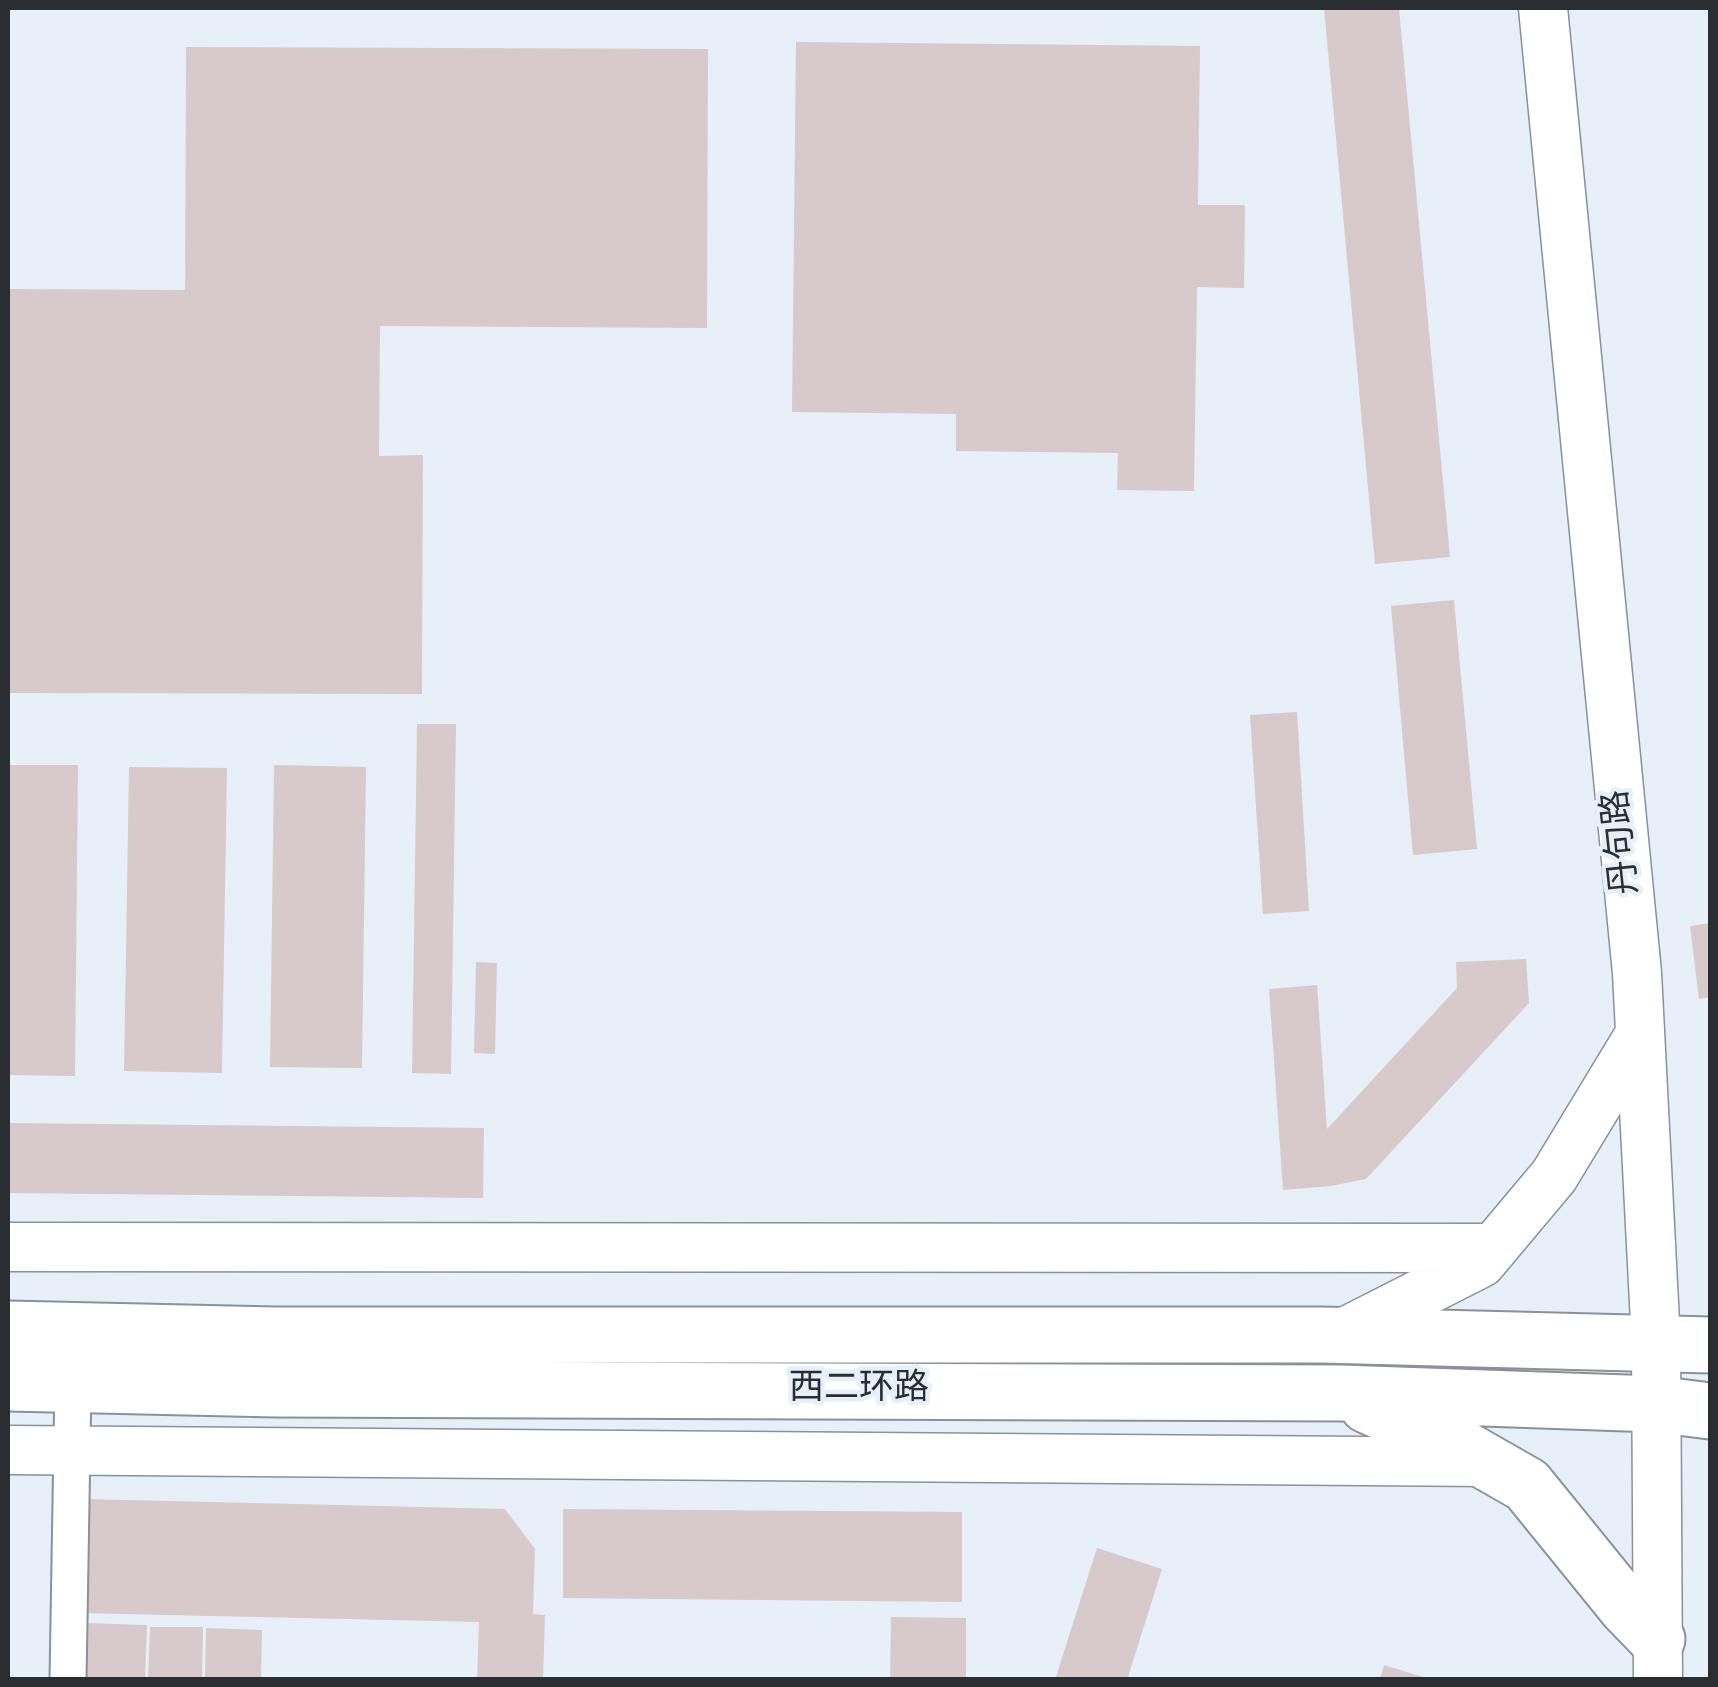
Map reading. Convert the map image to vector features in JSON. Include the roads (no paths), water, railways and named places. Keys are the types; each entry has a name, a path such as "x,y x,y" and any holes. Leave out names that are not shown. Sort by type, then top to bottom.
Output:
{"main road":[{"name":"西二环路","path":"8,1329 275,1335 1339,1335 1710,1345"},
{"name":"西二环路","path":"8,1383 276,1389 1341,1393 1654,1404 1710,1411"},
{"path":"1341,1393 1456,1444 1527,1485 1626,1606 1657,1659"}],"street":[{"name":"丹句路","path":"1543,8 1640,1034 1656,1342 1657,1659"},
{"path":"1339,1335 1481,1263 1554,1176 1640,1034"},
{"path":"8,1247 1494,1248"},
{"path":"68,1680 73,1383"},
{"path":"8,1450 1487,1462"}]}
